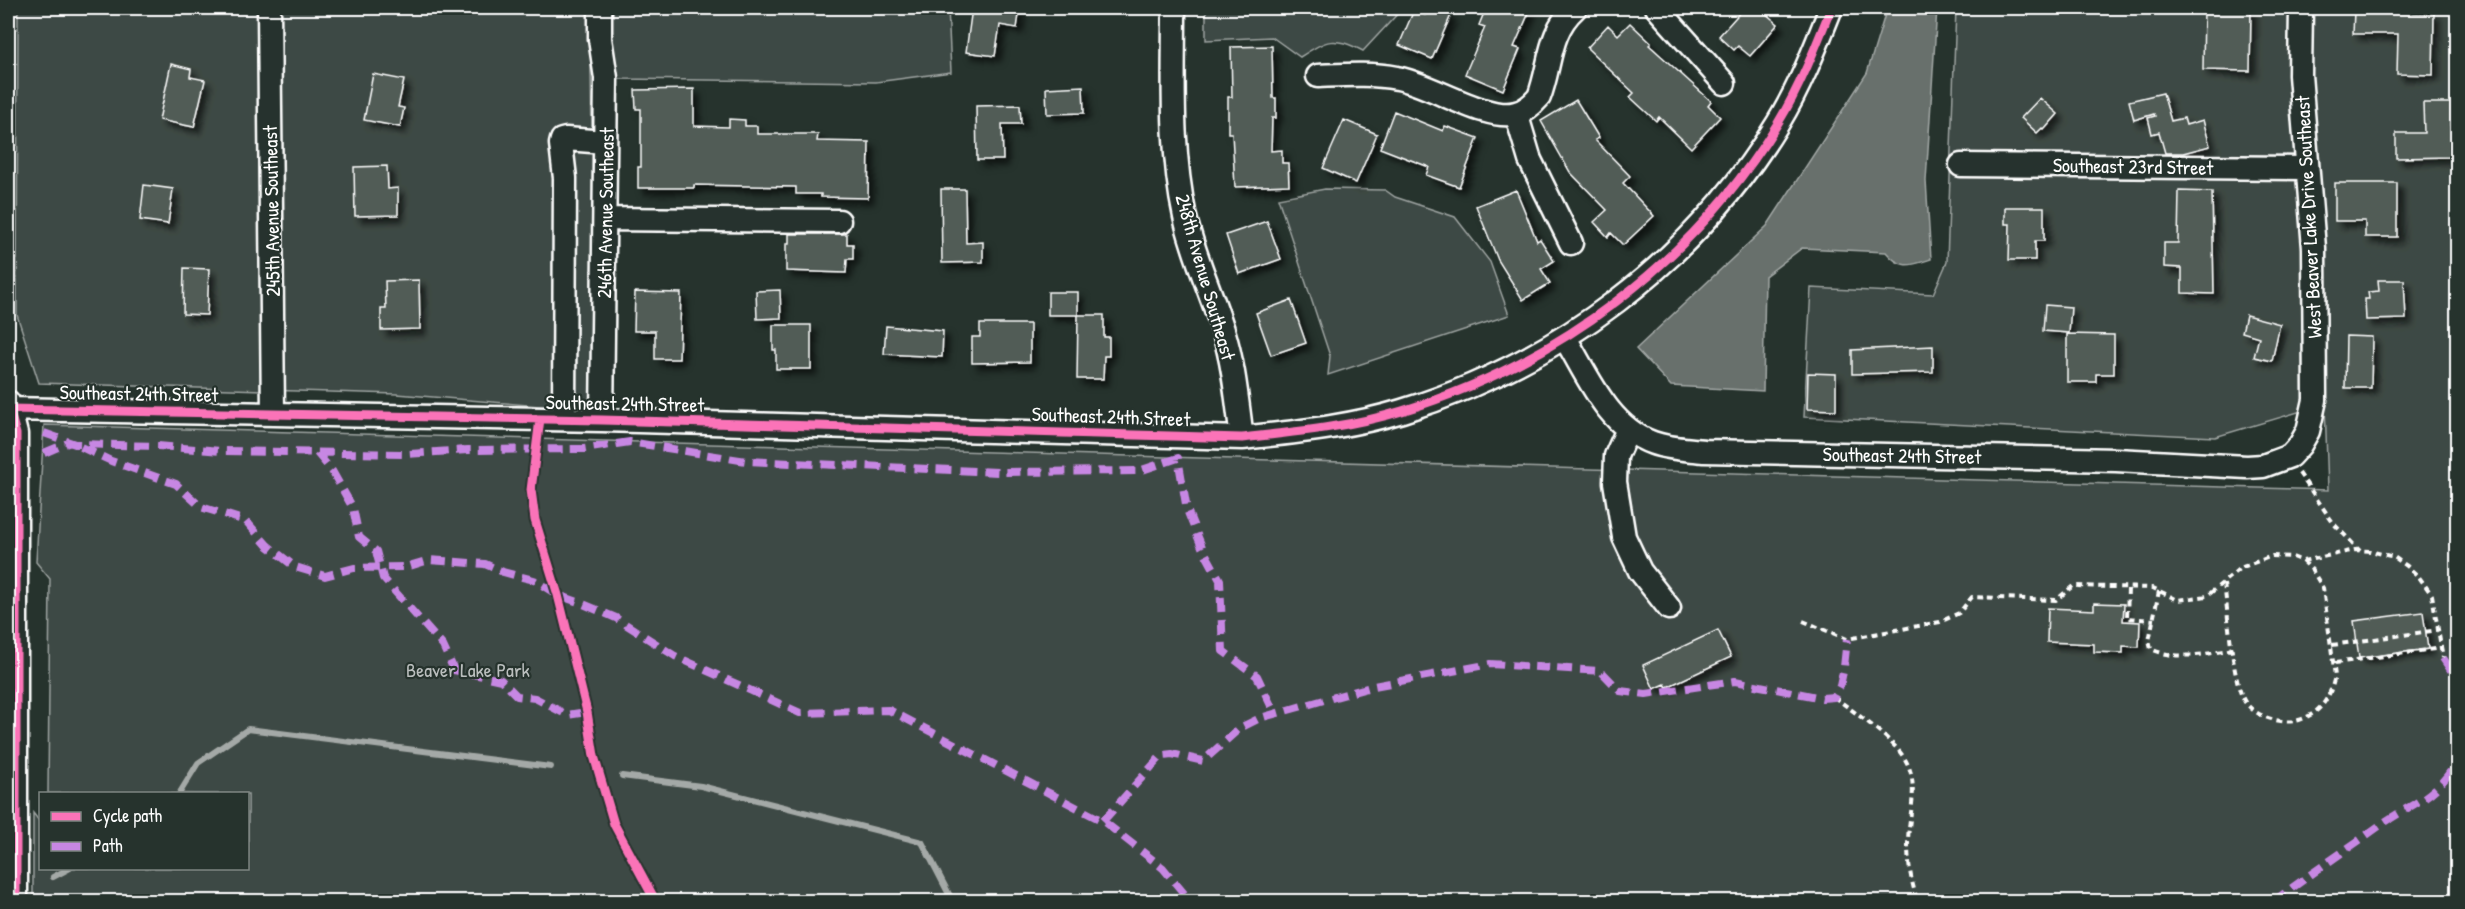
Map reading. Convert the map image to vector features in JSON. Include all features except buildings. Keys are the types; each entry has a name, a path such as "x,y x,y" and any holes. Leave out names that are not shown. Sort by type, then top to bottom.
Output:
{"street":[{"name":"245th Avenue Southeast","path":"269,8 273,414"},
{"name":"246th Avenue Southeast","path":"600,8 600,39 606,78 602,420"},
{"name":"248th Avenue Southeast","path":"1174,8 1174,112 1180,192 1197,260 1231,358 1242,438"},
{"path":"1318,76 1396,77 1417,82 1491,113 1516,113 1539,97 1553,40 1560,25 1575,8"},
{"path":"1656,8 1724,83"},
{"name":"Southeast 24th Street","path":"8,407 564,419 1242,438 1307,431 1401,411 1449,394 1504,370 1564,338 1621,299 1670,257 1718,206 1779,122 1806,70 1831,8"},
{"name":"West Beaver Lake Drive Southeast","path":"2290,456 2301,446 2308,431 2314,400 2314,248 2300,75 2301,8"},
{"path":"1516,113 1530,160 1570,243"},
{"path":"564,419 565,178 561,144 562,140 566,139 605,142"},
{"name":"Southeast 23rd Street","path":"1961,165 2306,168"},
{"path":"605,219 839,221"},
{"name":"Southeast 24th Street","path":"1564,338 1622,426 1655,444 1704,451 2116,460 2247,467 2263,466 2290,456"},
{"path":"8,407 16,434 12,644 16,902"},
{"path":"1628,429 1616,456 1615,482 1624,537 1640,572 1669,608"}],"path":[{"path":"2290,456 2334,524 2360,551"},
{"path":"2303,561 2360,551 2394,557 2419,577 2432,595 2443,658"},
{"path":"1803,621 1847,639 1940,622 1959,613 1972,597 2056,600 2073,586 2153,588 2178,600 2207,596 2240,568 2271,556 2292,557 2303,561 2312,570 2323,588 2335,663 2332,690 2320,710 2297,721 2281,721 2267,718 2245,702 2236,682 2224,583"},
{"path":"2128,589 2127,618 2154,620"},
{"path":"2159,591 2149,641 2151,649 2160,653 2199,655 2233,649"},
{"path":"2332,645 2438,630"},
{"path":"2335,663 2441,648"},
{"path":"1834,697 1878,730 1906,761 1914,786 1908,841 1910,877 1918,902"}],"green space":[{"path":"18,8 590,8 596,395 588,406 575,409 397,394 39,383 17,315"},
{"path":"607,8 948,8 951,72 876,82 619,79 607,43"},
{"path":"1206,8 1403,8 1363,51 1344,43 1331,42 1317,46 1300,57 1272,37 1206,40"},
{"name":"Beaver Lake Park","path":"1956,8 2457,8 2457,901 33,902 33,813 39,821 39,870 249,870 249,792 48,792 50,579 36,562 44,425 2328,490 2325,404 2215,437 1804,417 1811,288 1933,294 1947,262"},
{"path":"1325,189 1385,190 1395,197 1455,217 1490,262 1509,315 1328,375 1330,356 1278,198"}],"shaded area":[{"path":"1887,8 1937,8 1926,181 1931,259 1906,265 1896,262 1886,252 1802,248 1765,276 1763,391 1671,386 1636,349 1767,226 1867,73"}],"waterway":[{"path":"180,792 198,763 248,729 551,767"},
{"path":"622,776 701,786 922,842 953,902"},
{"path":"53,877 66,870"}],"marked path":[{"path":"44,433 75,444 158,446 221,451 408,454 468,450 584,449 630,442 746,461 999,472 1139,471 1178,458 1187,510 1202,547 1220,580 1223,651 1257,676 1275,714"},
{"path":"44,453 70,442"},
{"path":"81,447 111,461 176,484 201,507 246,521 267,545 295,567 325,576 354,568 406,567 429,560 485,564 503,572 534,580 558,595 616,618 675,656 800,713 889,710 1103,821 1163,868 1191,902"},
{"path":"317,453 332,471 353,508 359,537 376,551 383,578 443,646 454,670 501,680 517,696 535,698 567,715 587,712"},
{"path":"1103,821 1162,755 1172,754 1203,761 1240,728 1260,718 1374,686 1490,664 1601,671 1620,691 1646,694 1735,681 1822,698 1834,697 1840,686 1847,639"},
{"path":"2443,658 2458,681"},
{"path":"2273,902 2382,824 2424,798 2442,782 2458,759"}],"cycle path":[{"path":"8,409 602,420 1242,438 1322,428 1382,417 1459,391 1515,365 1567,335 1617,301 1663,263 1705,220 1744,173 1778,123 1800,81 1831,8"},
{"path":"9,409 16,434 16,902"},
{"path":"540,419 531,490 535,520 558,595 587,712 594,756 614,824 656,902"}]}
